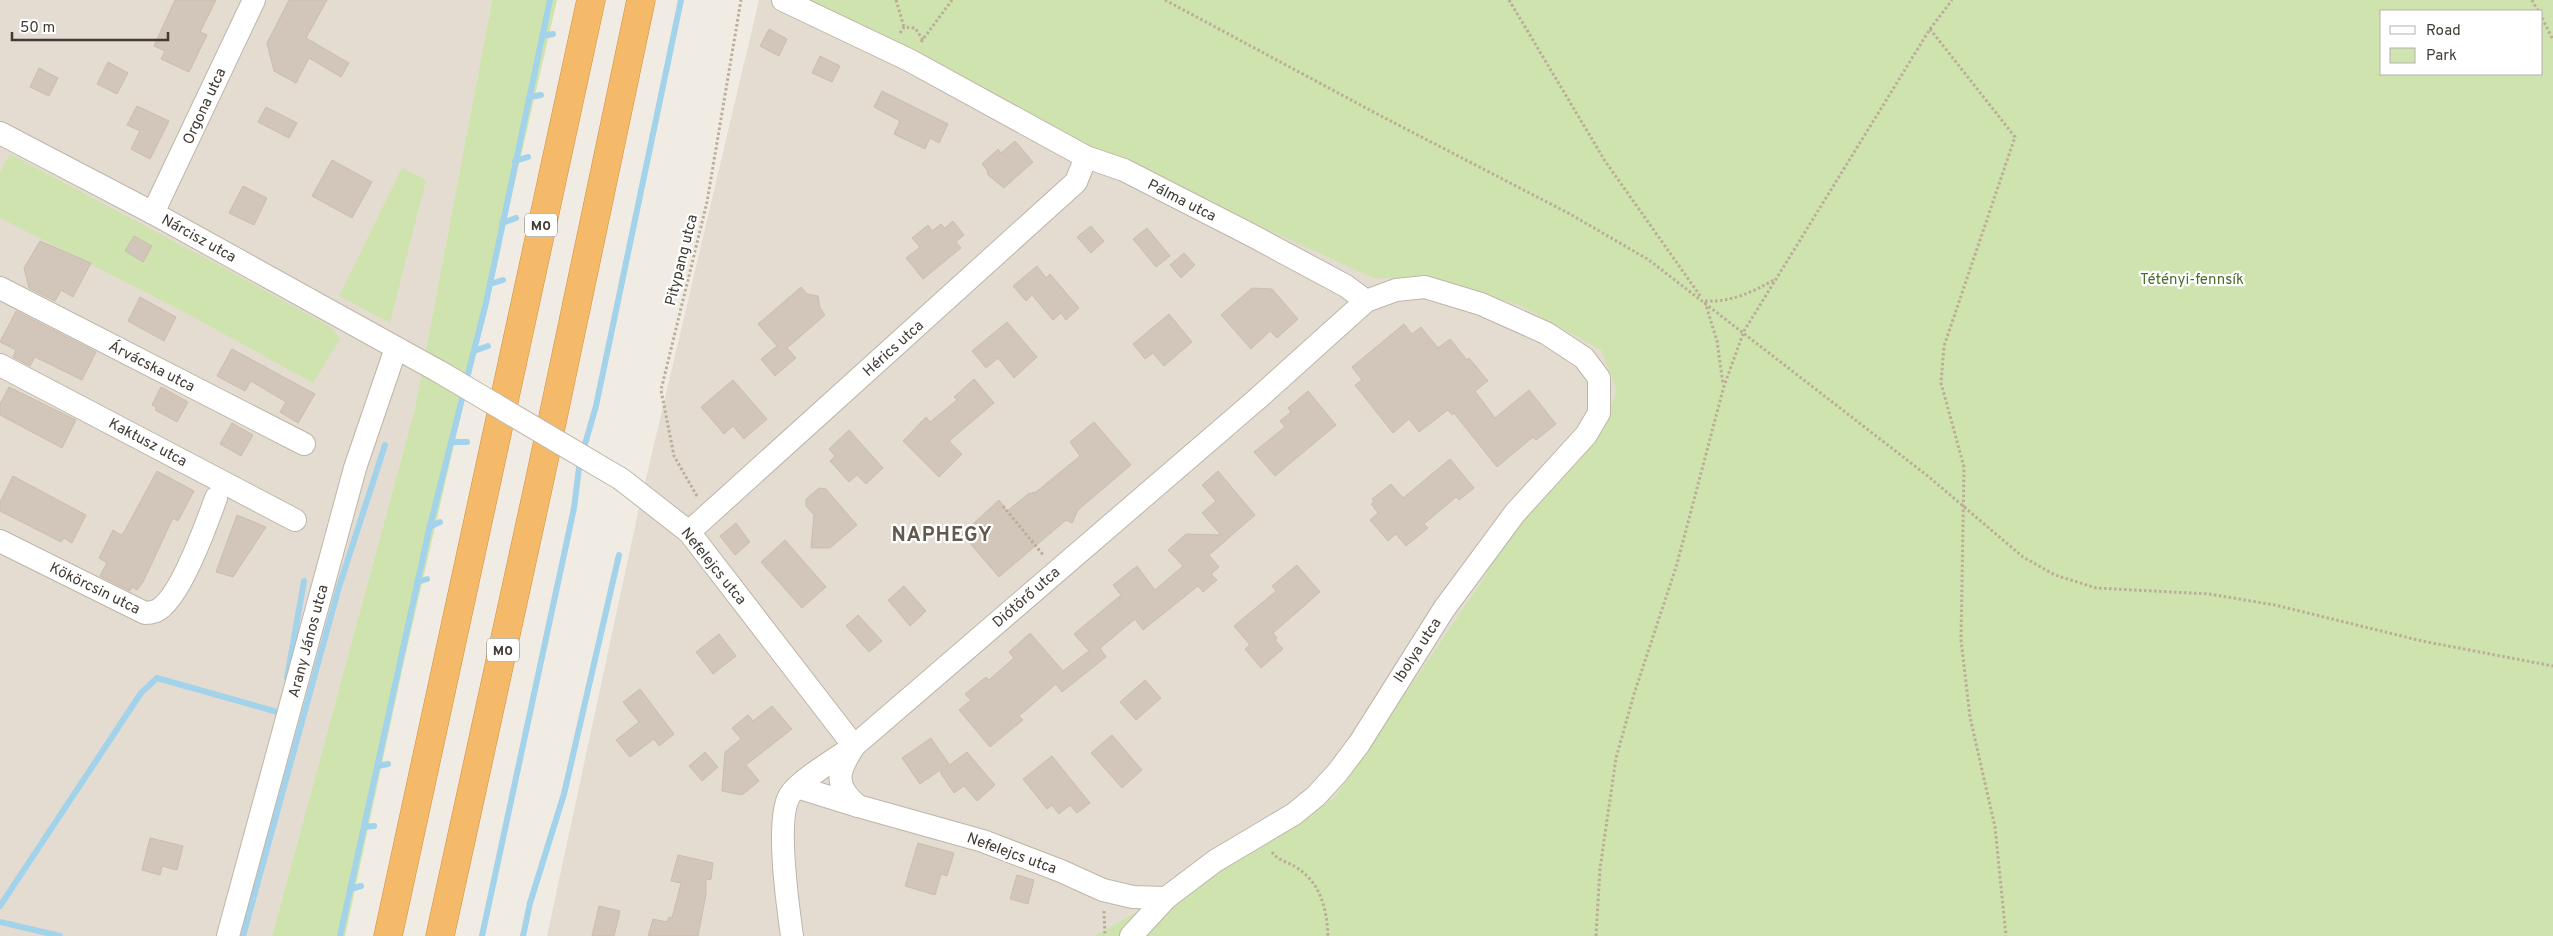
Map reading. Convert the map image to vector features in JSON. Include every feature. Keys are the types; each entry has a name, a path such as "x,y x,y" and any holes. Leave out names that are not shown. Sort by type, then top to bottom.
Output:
{"highway":[{"name":"M0","path":"388,936 590,0"},
{"name":"M0","path":"440,936 541,474 641,0"}],"street":[{"name":"Orgona utca","path":"153,213 254,0"},
{"name":"Pálma utca","path":"782,0 909,60 1086,157 1124,170 1346,286 1366,301"},
{"name":"Nárcisz utca","path":"0,133 153,213 396,348"},
{"name":"Hérics utca","path":"689,532 1076,182 1086,157"},
{"name":"Árvácska utca","path":"0,288 304,444"},
{"name":"Ibolya utca","path":"1131,936 1166,898 1215,861 1266,832 1308,802 1337,773 1359,744 1450,601 1515,513 1586,435 1599,413 1599,378 1584,358 1546,333 1481,304 1425,288 1396,290 1366,301"},
{"name":"Diótörő utca","path":"792,936 784,872 785,813 790,794 854,746 1055,571 1256,400 1366,301"},
{"name":"Nefelejcs utca","path":"396,348 621,479 689,532 854,746"},
{"name":"Arany János utca","path":"228,936 355,468 396,348"},
{"name":"Kaktusz utca","path":"0,365 295,520"},
{"name":"Kökörcsin utca","path":"0,541 145,613 158,611 173,594 194,556 216,498"},
{"path":"854,746 840,767 841,786 846,796 858,806"},
{"name":"Nefelejcs utca","path":"797,787 983,841 1061,871 1103,890 1133,897 1166,898"}],"path":[{"name":"Pitypang utca","path":"709,515 674,456 661,390 707,202 741,0"},
{"path":"896,0 904,27"},
{"path":"909,60 951,0"},
{"path":"1165,0 1381,116 1570,214 1649,260 1930,477 2023,557 2055,575 2096,588 2209,594 2266,603 2422,641 2553,666"},
{"path":"1509,0 1605,161 1704,301 1717,342 1724,386"},
{"path":"1596,936 1600,870 1616,758 1634,694 1677,564 1724,386 1744,332 1930,29 1952,0"},
{"path":"2543,20 2553,40"},
{"path":"1930,29 2015,138 1944,346 1941,382 1964,467 1961,640 1970,718 1995,827 2006,936"},
{"path":"1704,301 1720,302 1736,299 1777,278"},
{"path":"1003,506 1055,571"},
{"path":"1266,832 1272,854 1311,878 1320,894 1328,918 1328,936"}],"shaded area":[{"path":"0,0 492,0 415,408 272,936 0,936"},
{"path":"759,0 884,0 1567,274 1645,397 1487,573 1334,798 1094,936 547,936 639,508"}],"green space":[{"path":"492,0 557,0 404,661 345,936 272,936 415,408"},
{"name":"Tétényi-fennsík","path":"806,0 2553,0 2553,936 1094,936 1334,798 1487,573 1484,568 1553,482 1603,425 1617,390 1601,350 1519,305 1433,279 1373,278 1071,139"},
{"path":"10,154 331,327 340,339 313,383 186,313 0,218 0,172"},
{"path":"402,168 426,180 390,323 339,296"}],"building":[{"path":"175,0 216,0 200,32 207,35 189,72 161,59 165,51 154,46"},
{"path":"289,0 327,0 306,38 349,63 341,77 309,58 296,83 274,71 267,43"},
{"path":"769,29 787,39 779,56 760,46"},
{"path":"820,56 840,66 832,82 812,73"},
{"path":"108,62 128,73 117,94 97,84"},
{"path":"39,68 58,78 49,96 30,87"},
{"path":"882,91 948,124 939,143 930,138 925,149 894,134 900,121 874,107"},
{"path":"137,106 169,121 150,159 131,149 140,131 127,125"},
{"path":"266,107 297,123 289,138 258,122"},
{"path":"1015,141 1033,162 1004,188 988,175 987,170 982,164 998,149 1001,153"},
{"path":"332,160 372,182 352,218 312,196"},
{"path":"243,186 267,198 254,225 229,213"},
{"path":"953,221 964,235 956,242 961,248 923,279 906,258 920,247 912,238 928,225 932,231 941,224 945,228"},
{"path":"1091,226 1104,241 1091,253 1077,237"},
{"path":"1147,228 1170,256 1156,267 1133,239"},
{"path":"134,236 152,246 143,262 125,251"},
{"path":"40,241 91,263 73,297 61,290 55,301 29,288 24,268"},
{"path":"1184,253 1195,265 1181,278 1170,265"},
{"path":"1037,266 1046,278 1050,274 1079,308 1066,320 1061,313 1053,320 1032,295 1026,301 1013,286"},
{"path":"801,287 807,294 818,296 820,308 825,315 787,348 796,358 775,376 761,359 777,346 758,324"},
{"path":"1252,288 1272,289 1298,319 1277,338 1270,331 1251,349 1221,315"},
{"path":"140,297 176,317 164,341 128,321"},
{"path":"16,311 96,352 82,380 35,357 30,366 13,357 16,350 0,342"},
{"path":"1169,314 1192,342 1164,366 1153,353 1145,359 1133,344"},
{"path":"1007,322 1037,357 1014,378 998,358 986,368 972,351"},
{"path":"1404,324 1412,334 1421,327 1438,348 1450,339 1467,360 1469,358 1488,381 1475,391 1495,418 1529,390 1556,424 1536,440 1533,437 1497,467 1454,413 1452,415 1448,410 1419,432 1409,419 1393,433 1355,385 1362,380 1352,367"},
{"path":"232,349 315,394 298,423 280,412 286,402 251,381 245,391 217,376"},
{"path":"974,379 994,403 949,441 962,454 939,477 903,441 926,417 930,422 957,400 954,397"},
{"path":"733,380 767,419 744,439 733,426 724,434 701,407"},
{"path":"9,387 76,420 62,448 0,415 0,404"},
{"path":"161,387 188,402 177,422 155,410 157,408 152,405"},
{"path":"1308,391 1336,425 1275,476 1254,452 1285,427 1280,421 1291,412 1288,408"},
{"path":"1094,422 1131,465 1078,510 1072,523 1066,520 999,577 962,534 999,500 1007,511 1028,494 1036,492 1080,456 1070,442"},
{"path":"232,423 253,435 241,456 220,444"},
{"path":"849,430 883,468 866,484 857,475 849,482 830,461 835,456 829,449"},
{"path":"1450,459 1474,488 1459,500 1456,497 1424,524 1428,528 1406,546 1396,534 1388,541 1370,520 1378,513 1371,504 1374,502 1372,499 1391,484 1403,498"},
{"path":"157,471 194,491 178,521 173,518 143,582 137,590 132,587 130,591 100,576 107,563 99,558 113,530 121,535 124,532"},
{"path":"1218,471 1255,515 1209,555 1219,567 1211,574 1217,580 1203,592 1198,586 1143,630 1135,619 1100,648 1106,657 1062,692 1056,684 1019,716 1023,720 990,747 959,710 971,700 965,694 986,677 989,680 1014,658 1009,652 1030,633 1063,671 1089,651 1074,634 1121,595 1113,585 1137,566 1155,590 1183,566 1168,550 1186,534 1221,535 1202,513 1216,501 1202,485"},
{"path":"13,476 86,515 72,543 64,538 61,542 0,511 0,502"},
{"path":"819,488 826,489 857,525 830,548 811,548 814,515 806,506 806,499"},
{"path":"237,515 266,527 233,577 216,572"},
{"path":"736,523 750,542 735,555 720,536"},
{"path":"785,540 826,587 802,608 761,562"},
{"path":"1297,565 1320,592 1273,633 1277,638 1275,640 1283,649 1261,668 1245,649 1250,645 1234,626 1276,591 1272,586"},
{"path":"904,586 926,611 910,626 888,600"},
{"path":"858,615 882,641 869,652 846,626"},
{"path":"719,634 736,656 713,674 696,652"},
{"path":"1145,680 1161,698 1136,720 1120,702"},
{"path":"640,689 674,734 659,746 654,739 630,757 616,740 639,722 623,702"},
{"path":"772,706 792,729 746,765 759,781 742,795 722,791 725,752 741,739 732,728 748,715 753,721"},
{"path":"1112,735 1142,770 1122,788 1091,753"},
{"path":"931,738 949,764 920,784 902,758"},
{"path":"705,752 718,767 702,781 689,766"},
{"path":"967,752 995,785 977,801 964,786 954,793 940,772"},
{"path":"1052,756 1090,803 1077,813 1070,805 1059,814 1052,805 1047,809 1023,779"},
{"path":"150,838 183,846 177,870 162,866 160,875 142,870"},
{"path":"918,843 954,853 947,876 941,874 935,895 905,886"},
{"path":"678,855 713,863 711,879 706,880 706,894 698,936 648,936 653,919 667,922 669,917 672,918 681,883 671,881"},
{"path":"1017,875 1034,880 1028,904 1010,899"},
{"path":"599,906 620,911 614,936 592,936"}],"waterway":[{"path":"466,382 486,303 550,0"},
{"path":"583,451 596,406 681,0"},
{"path":"542,36 553,34"},
{"path":"529,97 541,95"},
{"path":"515,161 528,157"},
{"path":"502,223 516,218"},
{"path":"490,284 503,280"},
{"path":"474,351 488,346"},
{"path":"340,936 429,530 464,391"},
{"path":"451,442 467,442"},
{"path":"243,936 339,587 385,445"},
{"path":"482,936 574,508 580,460"},
{"path":"429,527 440,522"},
{"path":"523,936 530,903 564,794 619,555"},
{"path":"417,582 427,579"},
{"path":"287,678 304,581"},
{"path":"0,906 141,693 157,678 281,713 282,710"},
{"path":"378,766 388,764"},
{"path":"364,827 374,826"},
{"path":"350,889 361,886"},
{"path":"0,922 60,936"}],"district":[{"name":"NAPHEGY","path":"942,534"}]}
